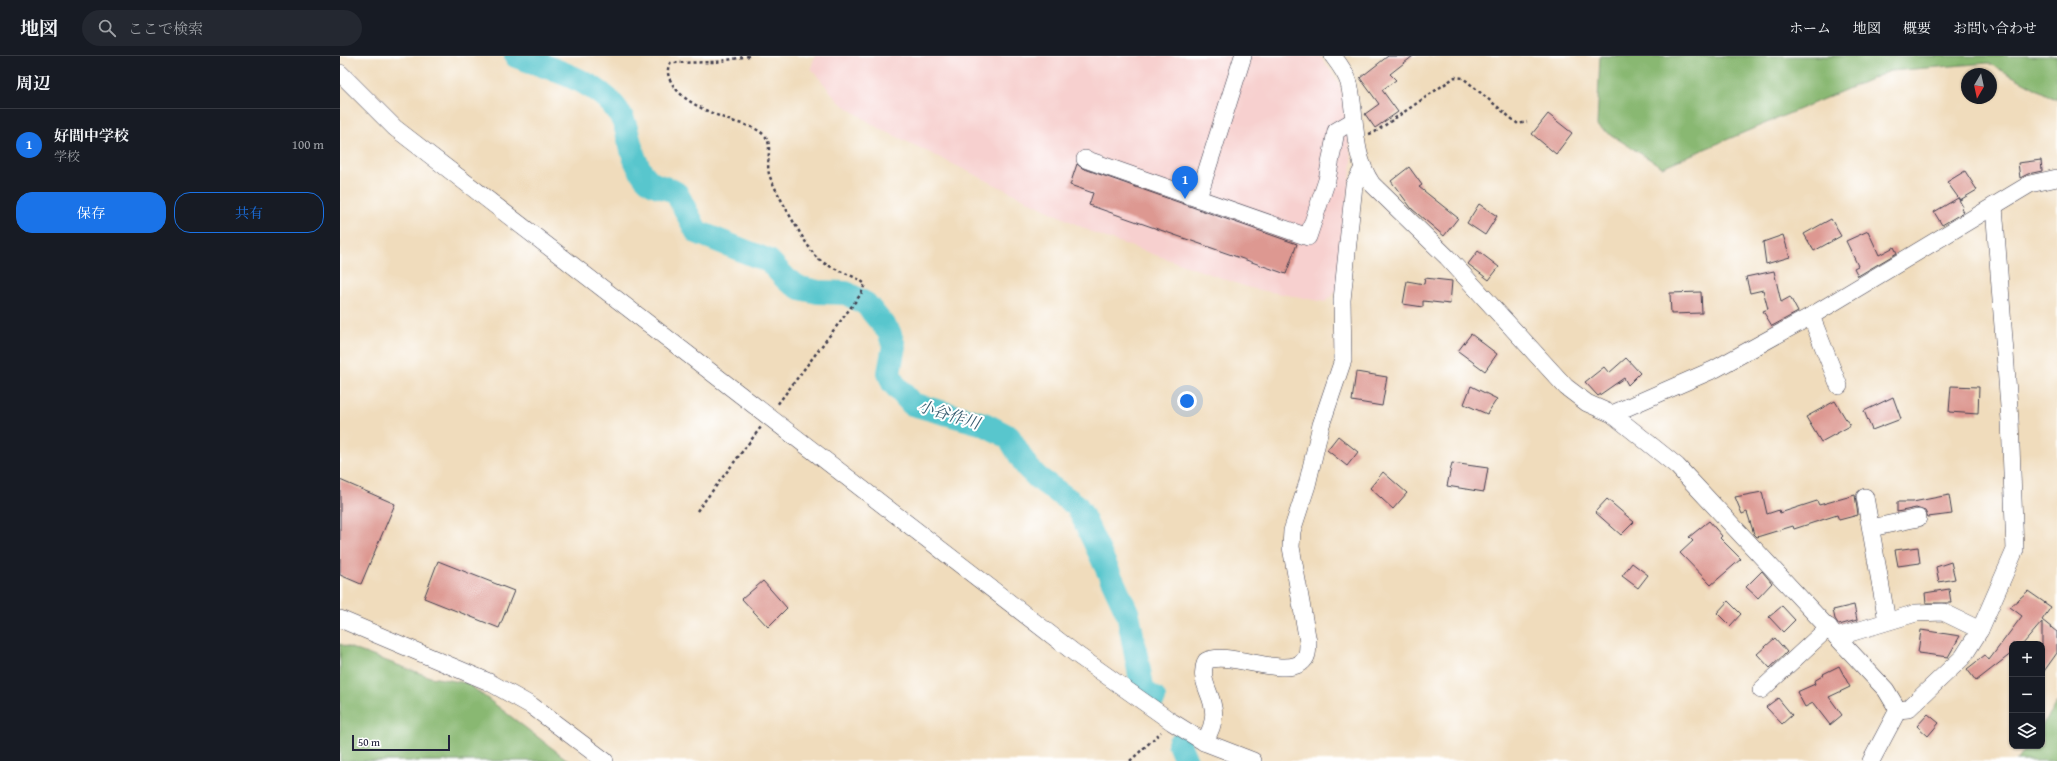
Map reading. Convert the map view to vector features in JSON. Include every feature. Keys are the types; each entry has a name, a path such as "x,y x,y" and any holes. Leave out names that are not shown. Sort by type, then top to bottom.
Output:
{"street":[{"path":"1198,198 1242,56"},
{"path":"1333,56 1341,67 1348,82 1355,138 1362,170 1372,184 1447,257 1566,387 1586,403 1612,414 1678,466 1886,690 1898,710"},
{"path":"340,73 395,128 1076,654 1172,722 1204,742 1252,761"},
{"path":"1085,159 1308,237 1327,180 1336,131 1353,121"},
{"path":"1204,742 1214,722 1213,701 1206,685 1202,669 1206,661 1211,658 1243,660 1274,667 1287,667 1300,663 1306,657 1308,642 1291,547 1292,531 1307,485 1321,425 1336,385 1343,360 1342,300 1354,185 1362,170"},
{"path":"1612,414 1715,368 1811,316 2030,184 2057,178"},
{"path":"1898,710 1908,709 1963,657 1980,630 2015,550 2010,420 1994,206"},
{"path":"1811,316 1839,386"},
{"path":"1866,497 1887,621"},
{"path":"1871,528 1918,518"},
{"path":"1761,690 1833,632 1887,621 1916,613 1944,612 1980,630"},
{"path":"340,619 489,682 532,706 605,761"},
{"path":"1871,761 1898,710"}],"path":[{"path":"749,56 716,62 670,63 667,70 669,79 685,99 730,120 743,123 764,135 768,142 767,162 772,185 812,251 823,262 860,280 865,284 861,294 855,302"},
{"path":"1355,138 1375,132 1455,77 1463,78 1518,124 1526,122"},
{"path":"1130,761 1172,722"}],"shaded area":[{"path":"815,56 1320,56 1338,81 1342,93 1352,162 1338,290 1325,302 1250,288 1098,235 875,126 839,102 811,68"}],"green space":[{"path":"1600,56 2057,56 2057,100 1988,63 1890,71 1662,167 1597,126"},
{"path":"340,644 430,677 467,683 569,761 340,761"},
{"path":"2057,703 2057,761 2016,761 2025,749 2045,749 2045,721"}],"building":[{"path":"1388,56 1413,56 1390,74 1396,80 1382,90 1398,112 1375,128 1365,114 1379,104 1360,78"},
{"path":"1548,114 1572,133 1556,154 1532,134"},
{"path":"2041,160 2042,171 2028,174 2020,178 2018,163"},
{"path":"1077,164 1082,168 1297,244 1286,274 1089,205 1093,193 1070,185"},
{"path":"1409,167 1422,185 1419,187 1458,218 1444,236 1412,209 1391,181"},
{"path":"1965,171 1977,190 1960,200 1947,182"},
{"path":"1958,198 1964,212 1942,225 1934,212"},
{"path":"1479,204 1497,216 1485,235 1467,223"},
{"path":"1831,219 1841,236 1814,251 1804,234"},
{"path":"1868,231 1879,255 1894,247 1897,253 1858,276 1854,268 1858,266 1846,241"},
{"path":"1783,235 1790,257 1766,264 1763,242"},
{"path":"1478,251 1499,267 1489,280 1468,264"},
{"path":"1774,271 1781,302 1790,297 1798,312 1772,326 1763,311 1768,309 1763,290 1750,293 1746,277"},
{"path":"1425,278 1452,281 1450,304 1423,301 1423,307 1403,304 1407,281 1424,284"},
{"path":"1701,292 1702,313 1671,314 1670,293"},
{"path":"1471,334 1497,354 1485,371 1458,351"},
{"path":"1626,358 1640,373 1628,385 1624,378 1598,396 1585,382 1604,367 1609,373"},
{"path":"1356,372 1387,377 1382,406 1352,401"},
{"path":"1471,386 1497,399 1487,414 1464,404"},
{"path":"1951,386 1979,387 1978,414 1949,412"},
{"path":"1893,397 1901,419 1872,430 1864,411"},
{"path":"1835,401 1850,426 1821,442 1806,417"},
{"path":"1338,436 1358,452 1347,466 1327,450"},
{"path":"1452,463 1488,468 1484,492 1447,486"},
{"path":"1383,472 1407,493 1393,509 1370,488"},
{"path":"340,480 395,504 361,584 340,575"},
{"path":"1762,492 1767,514 1779,510 1780,513 1817,501 1819,505 1855,495 1858,515 1839,520 1837,515 1794,529 1793,526 1757,537 1754,534 1747,512 1742,514 1735,497"},
{"path":"1949,495 1952,514 1928,517 1925,511 1916,508 1897,512 1897,502 1913,502"},
{"path":"1607,499 1634,522 1621,535 1595,512"},
{"path":"1709,521 1722,536 1720,538 1741,559 1711,585 1680,553 1693,541 1689,537"},
{"path":"1918,547 1920,563 1898,566 1895,550"},
{"path":"438,561 514,591 499,628 424,598"},
{"path":"1951,562 1955,579 1939,582 1936,567"},
{"path":"1632,563 1648,575 1638,588 1622,576"},
{"path":"1762,571 1772,583 1758,598 1746,587"},
{"path":"763,581 787,608 768,627 742,599"},
{"path":"1949,589 1951,603 1926,603 1925,593"},
{"path":"2028,591 2051,607 2042,620 2057,632 2057,653 2045,670 2045,641 2042,641 2042,622 2026,641 2009,641 2009,655 1976,681 1967,669 1985,655 1989,660 2022,616 2010,607"},
{"path":"1728,601 1741,614 1730,626 1717,613"},
{"path":"1854,605 1857,620 1839,625 1835,619 1833,610"},
{"path":"1782,606 1795,620 1783,632 1769,617"},
{"path":"1921,630 1960,636 1948,657 1918,653"},
{"path":"1775,638 1787,652 1770,668 1757,654"},
{"path":"1839,666 1850,687 1829,697 1842,715 1830,725 1813,703 1805,707 1797,692 1815,684 1814,681 1824,675 1823,674"},
{"path":"1778,698 1792,715 1782,724 1766,707"},
{"path":"1928,714 1939,723 1928,736 1917,726"}],"waterway":[{"name":"小谷作川","path":"516,56 579,80 594,88 607,98 618,111 625,125 633,154 643,174 652,183 674,191 677,194 697,232 769,261 787,280 800,288 818,292 846,293 866,304 889,332 894,346 889,373 893,383 912,404 984,424 1009,437 1027,467 1038,478 1076,505 1082,515 1128,614 1143,691 1154,698"},
{"name":"小谷作川","path":"1179,744 1186,761"}],"place":[{"name":"好間中学校","path":"1185,199"}]}
